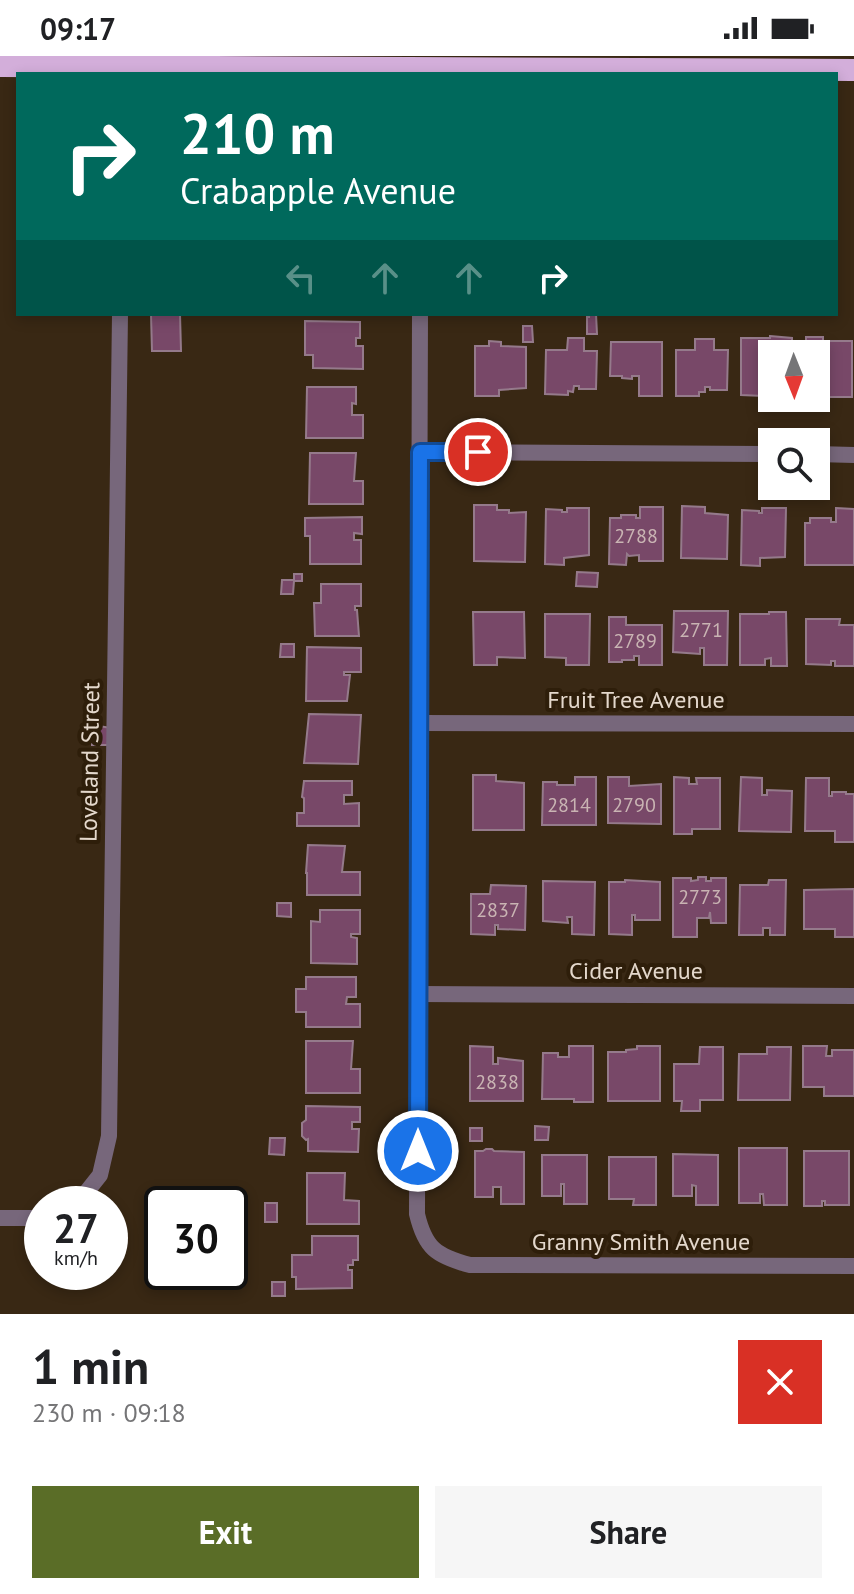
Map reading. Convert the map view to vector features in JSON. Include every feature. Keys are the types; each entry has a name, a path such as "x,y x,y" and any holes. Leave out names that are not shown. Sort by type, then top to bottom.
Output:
{"highway":[{"path":"0,66 421,71 854,70"}],"street":[{"name":"Loveland Street","path":"92,1186 100,1175 109,1136 120,316"},
{"path":"418,994 420,316"},
{"path":"420,452 758,454"},
{"path":"830,454 854,455"},
{"name":"Fruit Tree Avenue","path":"419,723 854,724"},
{"name":"Cider Avenue","path":"418,994 854,996"},
{"name":"Granny Smith Avenue","path":"418,994 417,1214 431,1249 448,1260 470,1265 854,1266"},
{"path":"0,1218 24,1218"}],"building":[{"path":"151,316 180,316 181,351 152,351"},
{"path":"596,316 597,334 587,334 589,317"},
{"path":"305,321 360,322 360,338 356,338 356,346 363,346 363,369 313,368 313,355 305,355"},
{"path":"523,326 532,326 533,342 523,342"},
{"path":"806,337 823,337 823,340 806,340"},
{"path":"568,338 584,338 584,351 597,351 596,389 574,386 573,392 568,391 568,395 545,394 546,350 567,350"},
{"path":"741,338 792,340 758,340 758,396 741,395"},
{"path":"695,339 714,339 714,350 728,350 727,390 705,387 705,392 699,392 699,396 676,396 676,350 695,350"},
{"path":"489,341 501,342 501,346 526,347 526,388 499,390 499,396 475,396 475,346 489,346"},
{"path":"830,341 852,341 852,397 830,397"},
{"path":"611,342 662,342 662,396 639,396 639,376 632,376 632,379 610,376"},
{"path":"307,387 356,387 356,404 352,403 352,415 363,415 363,438 306,438"},
{"path":"310,453 356,453 354,481 363,481 363,504 309,504"},
{"path":"474,505 497,505 497,510 509,510 509,513 526,512 525,562 474,561"},
{"path":"682,506 705,507 705,513 728,515 727,559 681,558"},
{"path":"640,507 663,507 663,561 639,561 639,555 627,554 626,565 609,564 610,518 636,515 640,518"},
{"path":"567,508 589,508 589,555 564,558 564,565 545,564 546,509 567,512"},
{"path":"762,508 786,508 785,557 760,558 760,566 741,565 742,510 762,513"},
{"path":"836,508 854,509 854,565 805,565 805,523 810,523 810,518 831,518 831,522 836,522"},
{"path":"362,517 362,534 354,533 354,540 361,540 361,564 310,564 310,536 305,536 305,518"},
{"path":"577,572 598,573 597,587 576,586"},
{"path":"294,574 302,574 302,581 294,581 293,594 281,594 282,580 294,580"},
{"path":"321,584 361,584 361,606 355,606 359,636 315,636 314,603 321,603"},
{"path":"674,611 728,611 727,665 704,665 704,648 700,648 700,654 673,652"},
{"path":"473,612 524,612 525,658 497,657 497,665 474,665"},
{"path":"786,612 787,666 771,666 771,658 765,659 765,665 740,665 740,614"},
{"path":"545,614 590,614 589,665 566,665 566,658 545,657"},
{"path":"609,617 626,617 626,625 662,625 662,665 639,665 639,656 634,656 634,660 609,662"},
{"path":"806,619 840,619 839,625 854,625 854,666 835,666 835,661 831,661 831,665 806,664"},
{"path":"281,644 294,644 294,657 280,657"},
{"path":"307,647 361,648 361,672 344,672 344,675 350,675 347,701 306,701"},
{"path":"309,714 361,715 358,764 304,763"},
{"path":"99,726 111,728 111,745 92,745 92,729"},
{"path":"473,775 496,775 496,781 524,783 524,830 473,830"},
{"path":"575,777 596,777 596,825 542,825 543,782 575,785"},
{"path":"608,777 629,777 629,786 661,784 661,824 608,823"},
{"path":"674,777 689,778 689,784 697,784 696,778 720,778 720,829 692,829 692,834 674,834"},
{"path":"741,777 762,778 762,795 767,795 767,790 792,791 791,832 739,831"},
{"path":"806,778 829,778 829,796 832,792 854,794 854,842 835,842 835,831 805,831"},
{"path":"304,781 352,781 352,795 344,795 344,804 359,803 359,826 297,826 297,813 304,813"},
{"path":"308,845 345,846 342,872 360,872 360,895 307,895"},
{"path":"698,877 706,877 706,881 726,878 726,923 711,923 710,912 709,918 697,918 697,937 673,937 673,878 691,878 691,881 698,880"},
{"path":"769,880 786,880 785,935 770,935 770,928 763,928 763,935 739,935 740,885 768,885"},
{"path":"543,881 595,882 594,935 572,934 572,917 567,917 568,923 543,921"},
{"path":"609,882 660,882 660,920 635,920 635,915 632,915 632,935 609,934"},
{"path":"491,885 526,886 525,930 498,929 495,925 495,935 471,934 471,894 490,894"},
{"path":"854,889 854,937 835,937 835,929 804,929 804,890"},
{"path":"277,903 291,903 291,917 277,916"},
{"path":"320,910 360,910 360,934 351,934 351,937 357,938 357,964 311,963 311,921 320,922"},
{"path":"306,977 356,977 356,997 347,997 346,1004 360,1004 360,1027 306,1027 306,1012 296,1012 296,989 306,989"},
{"path":"306,1041 353,1041 351,1069 360,1069 360,1093 306,1093"},
{"path":"470,1046 493,1047 493,1064 498,1064 498,1058 523,1061 523,1101 470,1101"},
{"path":"569,1046 593,1046 593,1102 542,1099 543,1053 569,1057"},
{"path":"637,1046 660,1046 660,1101 608,1101 608,1052 626,1052 637,1049"},
{"path":"803,1046 827,1046 826,1056 832,1056 832,1050 854,1050 854,1096 824,1096 824,1087 803,1087"},
{"path":"700,1047 723,1047 723,1100 700,1100 700,1111 681,1111 682,1101 674,1101 674,1064 699,1064"},
{"path":"767,1047 791,1047 790,1100 738,1100 739,1054 767,1054"},
{"path":"306,1106 360,1107 360,1122 352,1122 352,1129 359,1129 358,1152 308,1151 308,1139 302,1136"},
{"path":"535,1126 549,1127 548,1140 535,1140"},
{"path":"470,1128 482,1128 482,1141 470,1141"},
{"path":"270,1138 285,1138 284,1155 269,1154"},
{"path":"739,1148 787,1148 787,1205 764,1205 763,1194 760,1194 760,1203 739,1203"},
{"path":"475,1151 524,1152 524,1204 501,1204 501,1187 493,1187 493,1197 475,1197"},
{"path":"804,1151 849,1151 849,1205 825,1205 822,1201 822,1206 804,1206"},
{"path":"673,1154 718,1155 718,1205 696,1205 696,1186 692,1185 692,1196 673,1196"},
{"path":"542,1155 587,1155 587,1204 564,1204 564,1184 561,1184 561,1196 542,1196"},
{"path":"609,1157 656,1157 656,1205 633,1205 634,1199 609,1199"},
{"path":"307,1173 345,1173 344,1200 359,1201 359,1224 307,1224"},
{"path":"265,1203 277,1203 277,1222 265,1222"},
{"path":"312,1236 358,1236 358,1260 348,1265 348,1270 352,1270 352,1288 296,1289 296,1277 292,1277 292,1255 312,1255"},
{"path":"272,1282 285,1282 285,1296 272,1296"}],"route":[{"path":"418,1151 420,452 478,452"}]}
